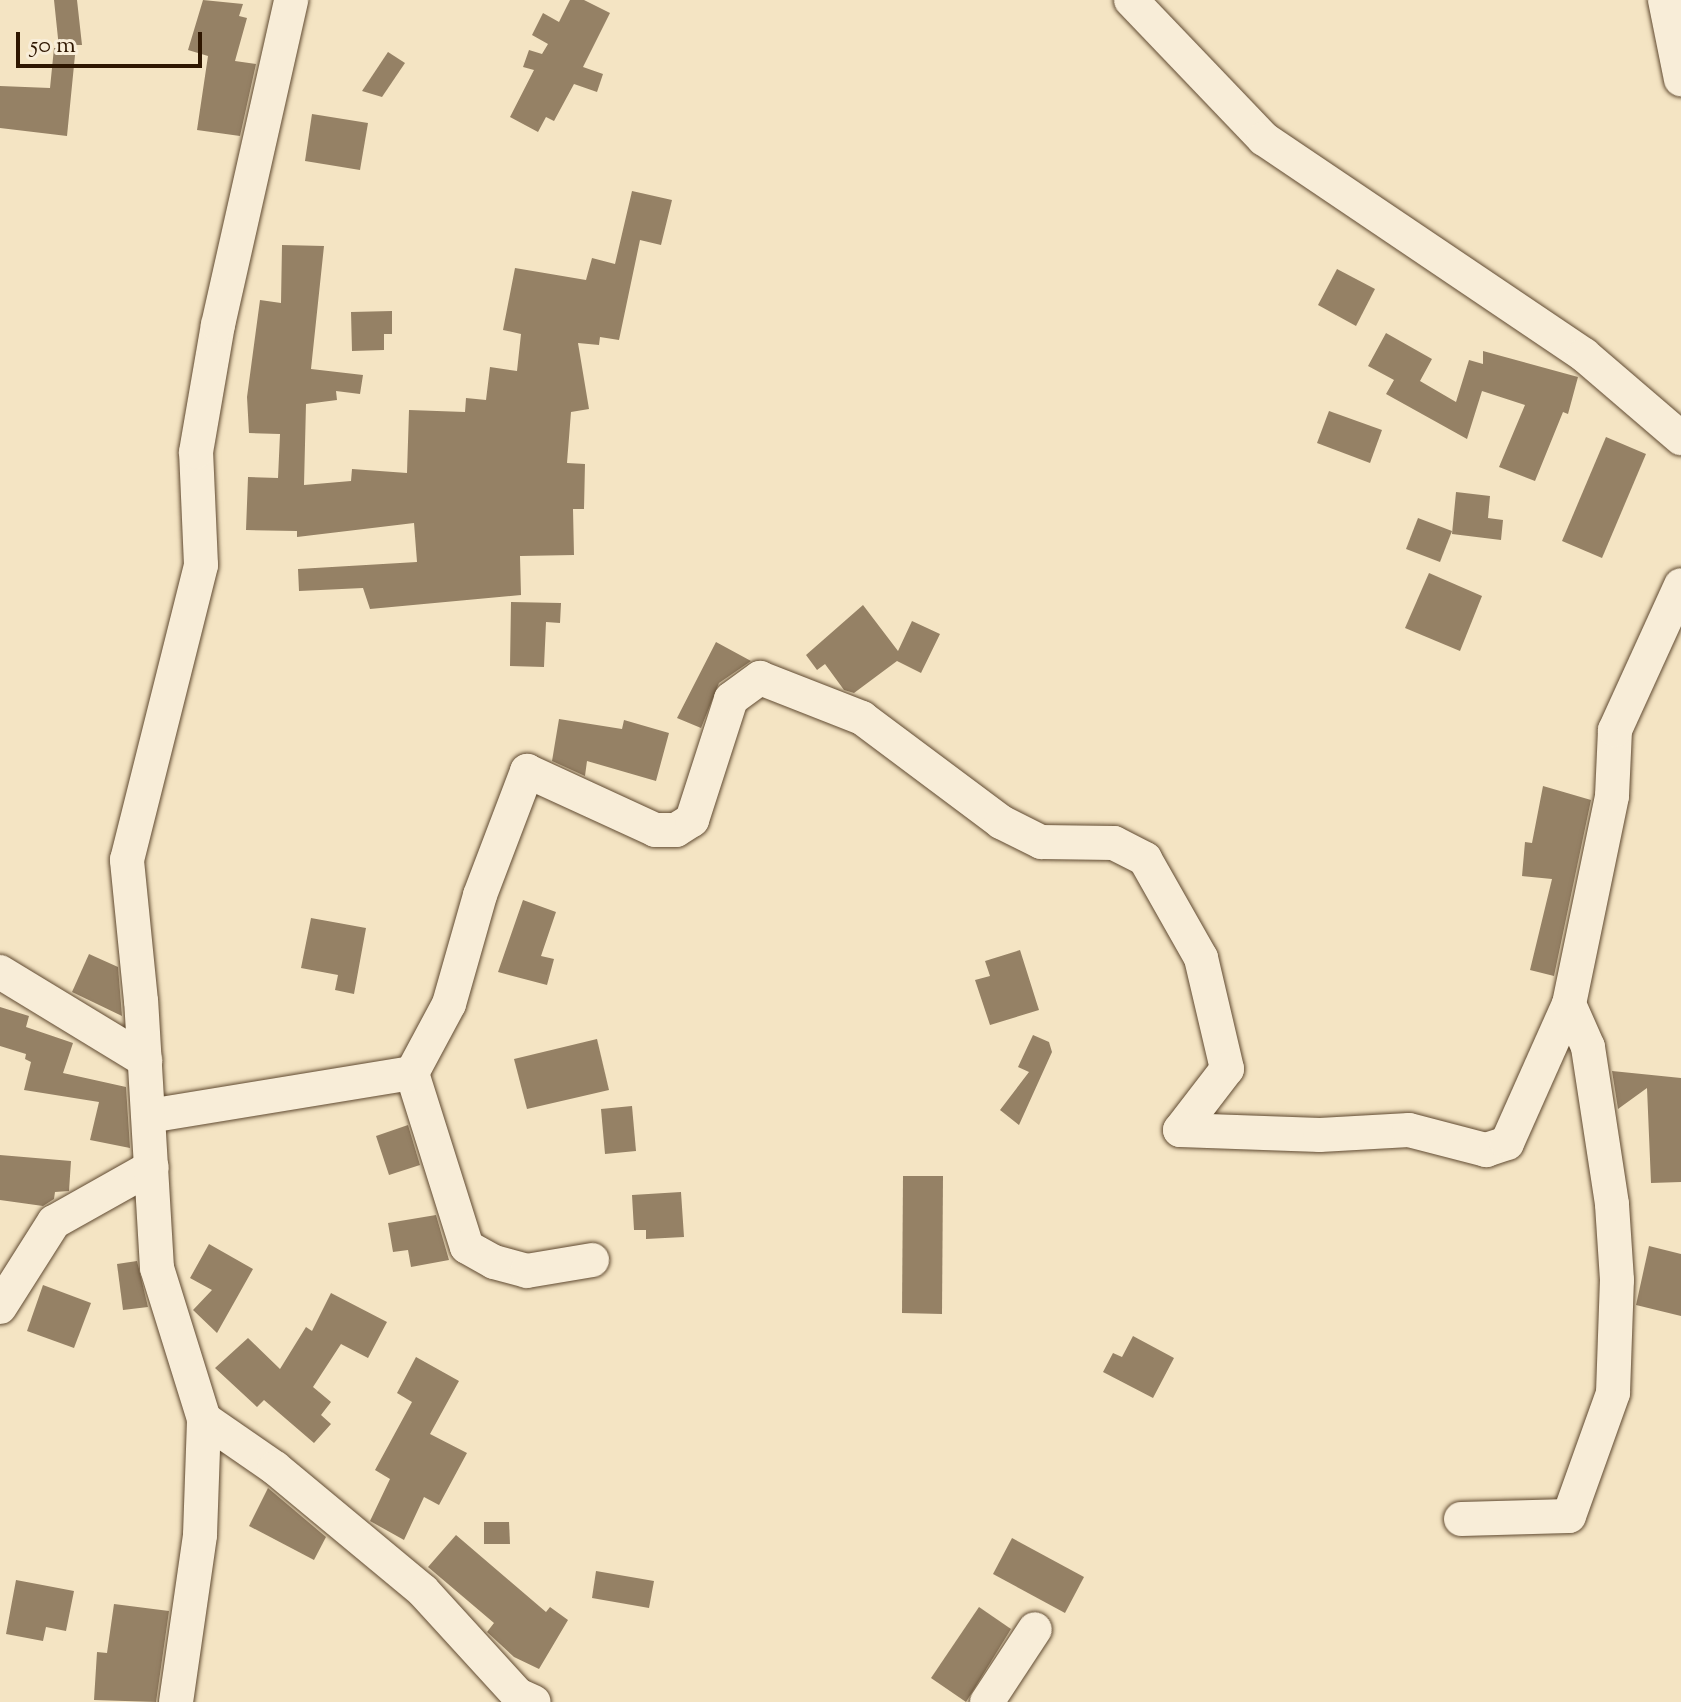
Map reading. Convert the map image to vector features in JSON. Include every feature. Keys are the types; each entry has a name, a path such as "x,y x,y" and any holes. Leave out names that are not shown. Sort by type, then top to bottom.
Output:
{"street":[{"path":"176,1702 200,1535 204,1419 157,1268 145,1060 127,860 201,565 196,452 218,325 291,0"},
{"path":"1131,0 1264,139 1584,355 1681,438"},
{"path":"1665,0 1681,79"},
{"path":"592,1260 527,1271 494,1262 467,1247 412,1073 449,1004 480,895 527,771 655,830 676,830 692,820 731,699 760,678 862,718 1001,822 1041,842 1114,843 1145,859 1201,958 1227,1069 1180,1130 1320,1135 1409,1130 1486,1150 1507,1143 1569,1004 1612,796 1615,730 1681,585"},
{"path":"0,972 145,1060"},
{"path":"1461,1519 1569,1516 1613,1393 1617,1280 1612,1204 1588,1047 1569,1004"},
{"path":"149,1116 412,1073"},
{"path":"0,1307 54,1222 152,1167"},
{"path":"204,1419 275,1468 423,1591 518,1695 534,1702"},
{"path":"987,1702 1035,1629"}],"building":[{"path":"54,0 77,0 82,45 76,45 67,136 0,128 0,86 50,88 54,48 59,48"},
{"path":"203,0 243,4 239,16 247,18 235,61 256,64 240,136 197,130 208,56 188,50"},
{"path":"570,0 584,0 610,13 583,67 603,74 597,92 574,84 554,121 546,117 538,132 510,117 534,70 523,67 529,50 542,54 548,44 532,35 543,13 559,22"},
{"path":"388,52 405,63 382,97 362,91"},
{"path":"312,114 368,123 360,170 305,161"},
{"path":"632,191 672,200 661,245 640,240 619,340 600,337 599,345 578,343 589,409 571,412 567,463 585,464 584,509 573,509 574,555 520,556 521,595 370,609 363,588 299,591 298,569 417,562 414,523 297,537 297,531 246,530 248,477 278,478 280,434 249,433 247,397 260,300 281,303 282,245 324,246 311,369 363,375 360,394 336,391 337,400 306,404 304,485 351,481 352,469 407,473 409,410 465,412 466,398 486,400 490,367 517,371 521,334 503,330 515,268 586,280 592,258 615,264"},
{"path":"1337,269 1375,289 1356,326 1318,305"},
{"path":"392,311 392,334 384,334 384,350 352,351 351,312"},
{"path":"1386,333 1432,359 1420,381 1456,402 1469,360 1483,364 1483,351 1578,377 1568,414 1563,412 1535,481 1499,467 1525,405 1482,391 1467,439 1386,394 1394,380 1368,366"},
{"path":"1329,411 1382,430 1370,463 1317,443"},
{"path":"1606,437 1646,454 1602,558 1562,541"},
{"path":"1456,492 1490,496 1488,518 1503,520 1501,540 1452,534"},
{"path":"1418,518 1452,531 1440,562 1406,549"},
{"path":"1429,573 1482,596 1460,651 1405,628"},
{"path":"511,602 561,603 560,623 546,622 544,667 510,666"},
{"path":"863,605 898,651 912,621 940,634 921,673 897,661 854,693 844,690 825,664 817,670 806,655"},
{"path":"716,642 751,661 719,683 701,728 677,718"},
{"path":"559,719 622,729 624,720 669,733 656,781 587,761 585,776 552,761"},
{"path":"1543,786 1591,800 1554,976 1530,970 1552,879 1522,876 1525,842 1532,843"},
{"path":"523,900 556,912 541,956 554,959 547,985 498,972"},
{"path":"311,918 366,928 354,994 335,990 338,975 301,968"},
{"path":"1020,950 1039,1010 990,1025 975,980 990,976 985,961"},
{"path":"89,954 118,967 122,1016 72,992"},
{"path":"0,1007 29,1016 26,1027 73,1043 63,1073 126,1087 130,1148 90,1140 99,1102 24,1090 31,1062 25,1059 26,1054 0,1046"},
{"path":"1033,1035 1049,1042 1052,1052 1019,1125 1000,1110 1029,1072 1018,1067"},
{"path":"597,1039 609,1090 527,1109 514,1059"},
{"path":"1612,1071 1681,1078 1681,1182 1651,1183 1647,1088 1618,1109"},
{"path":"632,1106 636,1151 605,1154 601,1109"},
{"path":"408,1125 420,1165 389,1175 376,1136"},
{"path":"0,1155 71,1161 69,1191 55,1192 54,1199 43,1206 0,1200"},
{"path":"903,1176 943,1176 942,1314 902,1313"},
{"path":"681,1192 684,1237 646,1239 646,1230 634,1230 632,1195"},
{"path":"436,1215 449,1260 411,1267 408,1250 393,1252 388,1223"},
{"path":"209,1244 253,1269 217,1333 193,1310 212,1290 190,1278"},
{"path":"1649,1246 1681,1254 1681,1316 1636,1305"},
{"path":"137,1261 148,1307 123,1310 117,1264"},
{"path":"43,1285 91,1303 74,1348 27,1331"},
{"path":"331,1293 387,1322 368,1358 341,1344 313,1387 331,1402 321,1415 331,1424 314,1443 264,1400 257,1407 215,1368 248,1338 280,1369 306,1327 312,1331"},
{"path":"1133,1336 1174,1358 1153,1398 1103,1372 1113,1353 1122,1357"},
{"path":"416,1357 459,1381 430,1434 467,1453 439,1505 424,1497 404,1540 370,1521 390,1479 375,1470 412,1402 397,1393"},
{"path":"268,1488 326,1537 314,1560 249,1526"},
{"path":"484,1522 509,1522 510,1544 484,1544"},
{"path":"456,1535 546,1612 550,1607 568,1620 539,1669 514,1657 487,1632 494,1623 428,1567"},
{"path":"1012,1538 1084,1577 1065,1613 993,1574"},
{"path":"596,1571 654,1581 649,1608 592,1598"},
{"path":"16,1580 74,1591 66,1631 46,1627 43,1641 6,1634"},
{"path":"114,1604 169,1611 156,1702 94,1700 97,1652 107,1653"},
{"path":"979,1607 1011,1629 966,1702 931,1678"}]}
